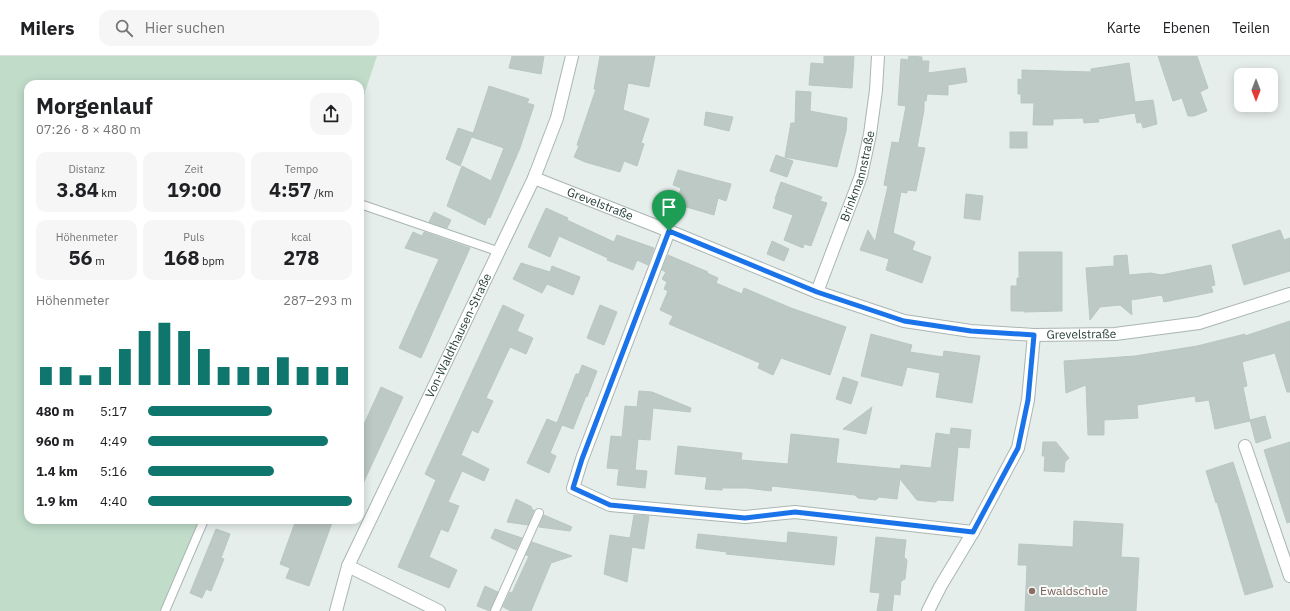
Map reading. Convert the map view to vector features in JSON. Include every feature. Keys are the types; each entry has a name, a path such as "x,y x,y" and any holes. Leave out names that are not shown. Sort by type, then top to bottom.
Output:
{"street":[{"name":"Von-Waldthausen-Straße","path":"336,611 348,566 500,252 534,178 557,118 572,56"},
{"name":"Brinkmannstraße","path":"817,292 861,176 870,134 876,90 878,56"},
{"name":"Grevelstraße","path":"534,178 669,231 817,292 904,321 971,331 1034,335 1115,334 1199,323 1290,294"},
{"path":"669,231 582,459 573,488 610,505 745,518 795,512 973,532"},
{"path":"928,611 940,587 973,532 1018,448 1028,400 1034,335"},
{"path":"1245,446 1290,577"},
{"path":"348,566 439,611"}],"lane":[{"path":"364,205 500,252"},
{"path":"495,611 539,513"},
{"path":"165,611 202,524"}],"green space":[{"path":"0,56 377,56 364,95 364,80 24,80 24,524 202,524 169,611 0,611"}],"building":[{"path":"512,56 544,56 541,74 509,68"},
{"path":"600,56 655,56 649,87 628,83 623,110 649,119 641,143 644,144 637,166 624,161 620,172 585,162 574,157 579,146 577,145 596,89 594,89"},
{"path":"824,56 854,56 852,88 809,85 811,63 824,64"},
{"path":"909,56 922,57 922,61 929,61 928,73 965,68 967,82 948,85 948,95 927,94 926,101 924,101 924,110 917,147 925,148 916,191 907,190 907,193 901,192 893,233 915,242 912,250 931,257 922,283 886,270 889,259 860,250 868,230 875,242 888,186 884,185 892,142 899,143 906,106 898,105 901,59 908,60"},
{"path":"1158,56 1197,56 1208,88 1200,92 1207,111 1194,116 1188,116 1182,98 1173,101"},
{"path":"1129,63 1135,102 1153,100 1157,124 1143,128 1141,122 1137,123 1135,113 1098,119 1099,122 1084,123 1083,118 1053,119 1053,125 1033,125 1034,103 1021,103 1021,94 1018,94 1018,79 1022,80 1022,70 1091,72 1091,69"},
{"path":"489,86 529,99 527,103 534,105 520,148 490,218 488,217 485,225 447,206 462,166 491,181 504,148 472,137"},
{"path":"796,91 811,92 810,111 847,118 846,131 837,167 785,157 791,123 795,123"},
{"path":"706,112 733,117 729,131 704,125"},
{"path":"458,128 473,133 460,166 446,159"},
{"path":"1010,132 1027,132 1027,148 1010,148"},
{"path":"776,155 793,161 787,177 770,171"},
{"path":"678,170 731,184 726,201 718,198 714,215 676,204 681,188 673,185"},
{"path":"781,182 822,197 820,201 827,203 811,246 804,244 803,248 784,240 793,215 773,208"},
{"path":"966,194 983,196 980,220 964,218"},
{"path":"546,208 568,218 567,220 614,242 617,235 654,248 648,265 637,260 633,270 607,260 608,258 559,236 550,257 528,247"},
{"path":"434,212 451,220 447,228 429,222"},
{"path":"1280,230 1284,240 1290,238 1290,271 1244,285 1232,245"},
{"path":"413,232 422,236 424,232 470,248 421,358 399,348 439,259 405,248"},
{"path":"772,241 789,249 784,261 767,254"},
{"path":"1019,252 1062,252 1062,311 1011,311 1011,286 1017,286 1017,278 1019,278"},
{"path":"668,255 708,272 707,273 718,278 716,283 742,294 744,288 791,308 846,327 830,375 781,358 773,375 758,368 760,363 669,324 673,316 660,310 668,291 664,289 667,282 662,279 666,272 662,270"},
{"path":"1127,255 1129,275 1151,273 1161,275 1211,265 1215,285 1211,286 1213,292 1164,302 1162,295 1131,300 1132,315 1120,305 1100,307 1090,320 1086,268 1114,266 1114,256"},
{"path":"521,263 550,272 552,266 580,277 573,295 547,284 542,293 513,279"},
{"path":"503,305 524,315 517,331 533,338 526,354 510,347 486,398 493,401 478,433 472,430 461,455 489,469 484,481 462,471 448,502 459,506 448,532 441,529 429,557 457,570 449,588 398,567 436,480 425,474"},
{"path":"600,305 617,312 604,345 587,338"},
{"path":"1290,321 1290,392 1287,392 1275,353 1242,362 1247,386 1243,387 1250,421 1215,429 1209,400 1196,402 1195,396 1137,405 1138,418 1104,420 1104,435 1088,435 1086,385 1066,393 1064,361 1135,356 1197,346 1245,334 1245,336"},
{"path":"871,334 912,345 910,352 943,357 944,351 980,356 972,403 936,397 940,373 907,367 902,386 861,376"},
{"path":"582,365 597,371 573,429 562,425 550,453 556,456 549,473 527,463 547,419 557,423 576,374 579,374"},
{"path":"843,377 858,382 851,404 836,399"},
{"path":"381,387 403,397 364,481 364,424"},
{"path":"639,391 652,392 691,408 690,412 653,408 650,440 638,439 635,470 647,471 645,488 617,485 619,469 607,468 611,436 622,437 625,406 637,407"},
{"path":"872,407 866,434 843,429"},
{"path":"1265,416 1271,438 1256,443 1250,420"},
{"path":"951,428 971,430 969,448 958,447 953,501 938,500 935,502 917,500 900,479 897,499 879,497 876,500 858,498 855,495 772,486 771,491 747,488 722,488 722,490 705,489 707,477 675,474 678,446 742,453 741,460 788,464 791,434 839,439 836,463 900,469 901,465 931,468 936,433 950,435"},
{"path":"1043,442 1056,442 1069,458 1065,462 1064,472 1044,471 1045,456 1042,456"},
{"path":"1290,442 1290,522 1287,523 1264,450"},
{"path":"1233,462 1273,587 1245,595 1206,471"},
{"path":"516,499 532,507 531,509 534,510 528,525 507,522"},
{"path":"544,515 572,527 570,531 539,527"},
{"path":"634,515 649,516 644,549 632,547 627,582 604,574 610,535 630,538"},
{"path":"1074,521 1123,524 1121,557 1139,558 1136,611 1025,611 1027,565 1018,565 1019,544 1073,547"},
{"path":"295,524 332,524 309,586 286,578 290,568 280,564"},
{"path":"216,529 230,534 221,558 224,559 211,591 206,589 202,598 190,593"},
{"path":"495,529 522,538 516,550 491,538"},
{"path":"788,532 837,537 834,565 726,554 727,552 696,548 698,534 787,543"},
{"path":"876,537 906,540 904,557 907,560 905,579 901,581 900,595 894,594 892,611 877,611 880,593 870,592"},
{"path":"532,542 572,556 551,563 531,611 511,611 503,607 510,592 512,593 529,556 526,555"},
{"path":"485,586 498,592 490,611 477,606"}],"place":[{"name":"Ewaldschule","path":"1032,591"}],"route":[{"path":"669,231 817,292 904,321 971,331 1034,335 1028,400 1018,448 973,532 795,512 745,518 610,505 573,488 582,459 669,231"}]}
